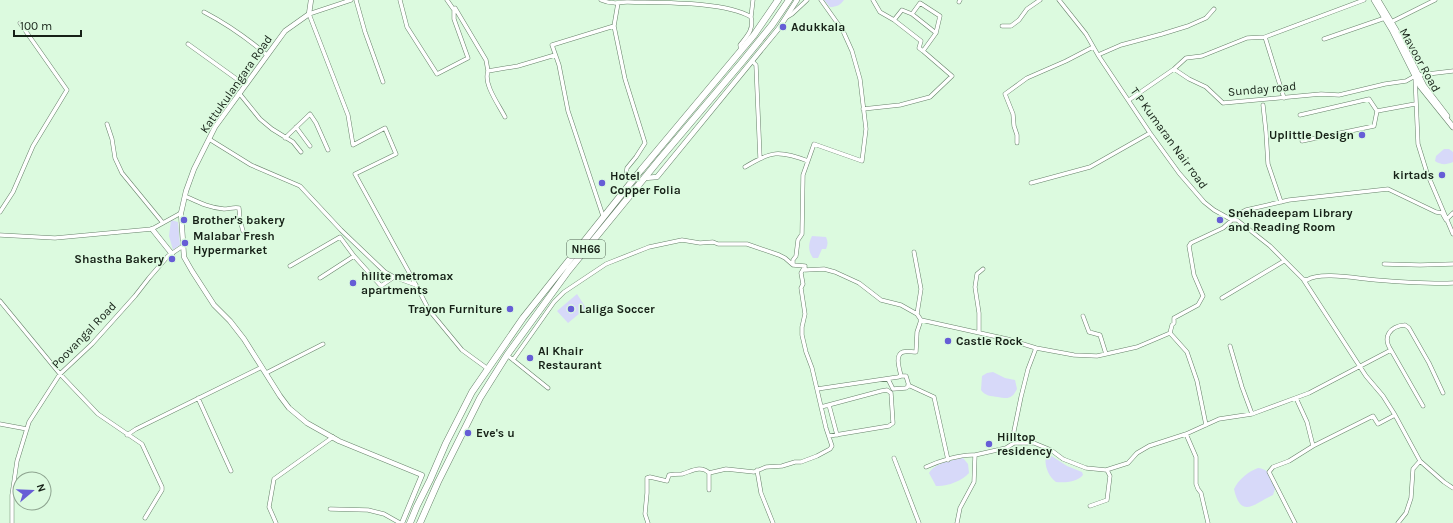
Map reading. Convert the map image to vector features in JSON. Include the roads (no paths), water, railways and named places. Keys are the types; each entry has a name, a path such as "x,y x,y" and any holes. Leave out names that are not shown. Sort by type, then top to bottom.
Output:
{"highway":[{"name":"NH66","path":"410,523 446,443 472,392 523,318 633,180 754,35 778,0"},
{"name":"NH66","path":"420,523 438,482 480,398 507,355 569,270 742,62 772,25 789,0"}],"main road":[{"name":"Mavoor Road","path":"1374,0 1417,76 1430,95 1453,122"},
{"name":"Mavoor Road","path":"1378,0 1391,22 1427,96 1453,127"}],"street":[{"path":"311,0 309,14 348,115 353,145 385,128 396,154 355,174 429,310 462,350 488,369"},
{"path":"309,14 351,0"},
{"path":"356,0 365,32 383,82"},
{"path":"400,0 407,27 437,74 468,58 454,19 454,10 448,0"},
{"path":"448,0 486,60 488,71 486,76 487,84 505,117"},
{"path":"602,0 607,3 666,1 728,8 743,12 751,17"},
{"path":"740,51 740,45 750,32 753,0"},
{"path":"645,178 657,177 779,28 797,0"},
{"path":"785,18 792,14 807,0"},
{"path":"793,265 793,260 796,256 798,248 798,240 802,234 803,175 814,144 862,162 866,129 860,79 852,51 843,31 821,0"},
{"path":"864,110 900,105 930,97 952,76 919,48 921,41 894,20 880,12 873,0"},
{"path":"1002,26 1011,26 1040,0"},
{"name":"T P Kumaran Nair road","path":"1059,0 1086,34 1098,55 1150,133 1196,193 1214,210 1232,220 1240,222 1270,246 1303,280 1360,366 1383,396 1420,461"},
{"path":"1129,100 1174,69 1186,58 1202,56 1247,38 1265,37 1272,33 1364,0"},
{"path":"1391,22 1435,0"},
{"path":"618,3 614,26 625,79 645,143 627,168 626,175 633,180"},
{"path":"912,14 920,3 940,16 936,33 923,51"},
{"path":"894,20 902,10 912,14 936,33"},
{"path":"1098,55 1121,45 1188,26 1206,18 1214,10"},
{"path":"204,12 246,37 267,55"},
{"name":"Kattukulangara Road","path":"309,14 285,30 239,93 209,139 194,169 181,213 184,257 214,305 230,321 244,339 289,408 307,423 333,437 422,475 401,523"},
{"path":"1324,39 1385,18"},
{"path":"0,212 13,192 33,146 67,90 20,23"},
{"path":"604,217 568,111 559,65 552,45 614,26"},
{"path":"1265,37 1284,98"},
{"path":"188,44 245,85"},
{"path":"1017,143 1017,135 1014,126 1014,114 1005,94 1027,78 1066,61 1093,46"},
{"path":"488,71 518,66 555,55"},
{"path":"752,61 756,65 760,158"},
{"name":"Sunday road","path":"1174,69 1189,79 1206,87 1223,103 1321,94 1339,95 1385,84 1406,81 1417,76 1453,71"},
{"path":"1417,76 1415,104 1418,144 1427,174 1446,220"},
{"path":"239,93 260,119 285,138 293,142 301,152"},
{"path":"1300,115 1369,99 1377,111 1374,126 1302,141"},
{"path":"1377,111 1415,104"},
{"path":"1262,105 1266,132 1268,164 1281,202"},
{"path":"285,138 310,114 316,123 328,150"},
{"path":"107,124 112,139 115,158 122,173 163,223"},
{"path":"296,127 310,146"},
{"path":"1031,183 1090,167 1150,133"},
{"path":"209,139 251,165 300,186 346,235 385,272 416,285"},
{"path":"744,167 760,158 776,153 788,153 808,161"},
{"path":"1170,333 1174,323 1174,318 1198,305 1203,296 1192,267 1192,259 1188,246 1191,243 1223,228 1238,214 1246,210 1317,196 1388,189 1436,212 1442,213 1453,234"},
{"path":"185,196 209,207 226,209 234,207 239,208 243,231"},
{"path":"0,236 55,238 152,229 181,213"},
{"path":"1446,220 1453,213"},
{"path":"152,229 172,254"},
{"path":"290,266 340,237 354,256 381,286 394,277"},
{"path":"513,360 554,302 564,292 606,264 644,248 682,240 700,243 713,242 718,244 747,244 786,258 793,265 805,266 806,270 824,269 849,277 881,300 901,305 917,314 921,320 979,332 1036,348 1074,355 1097,356 1137,347 1170,333"},
{"name":"Poovangal Road","path":"12,523 12,495 17,461 29,422 60,374 92,344 149,278 172,254 183,246"},
{"path":"914,252 921,289 917,314"},
{"path":"320,278 354,256"},
{"path":"1222,298 1284,261"},
{"path":"1384,264 1453,264"},
{"path":"648,523 645,514 648,493 647,478 650,477 667,481 669,475 701,469 709,473 726,468 751,472 766,467 782,466 795,462 801,462 817,456 832,446 802,335 802,327 806,314 801,288 803,284 802,273 805,266"},
{"path":"979,332 979,313 975,287 977,274 983,269"},
{"path":"1303,280 1332,275 1375,280 1453,283"},
{"path":"0,301 60,374 98,414 142,444 162,487 162,490 145,518"},
{"path":"1083,316 1089,332 1100,336 1106,354"},
{"path":"901,376 898,358 899,355 902,352 916,352 917,332 921,320"},
{"path":"1423,406 1388,343 1387,337 1395,328 1405,325 1409,328 1443,393"},
{"path":"1170,333 1187,352 1197,381 1206,425"},
{"path":"266,373 323,344"},
{"path":"1230,346 1252,414"},
{"path":"1014,444 1014,430 1021,397 1028,369 1036,348"},
{"path":"926,467 968,454 975,455 1006,448 1014,444 1034,443 1051,450 1063,459 1086,468 1107,470 1128,463 1137,453 1149,446 1186,434 1219,419 1252,414 1309,393 1391,350"},
{"path":"507,355 548,388"},
{"path":"127,435 136,428 262,367"},
{"path":"816,389 901,376 906,376 908,385"},
{"path":"888,379 893,389 906,388 908,385"},
{"path":"908,385 934,397 948,460"},
{"path":"821,407 881,391 887,390 891,393 893,423 889,426 829,436"},
{"path":"198,398 231,471"},
{"path":"1296,398 1307,422 1313,446"},
{"path":"830,405 837,435"},
{"path":"1296,523 1269,472 1273,467 1289,461 1313,446 1373,416 1378,424 1395,415"},
{"path":"0,424 27,429"},
{"path":"1186,434 1196,457 1196,484 1201,493 1208,523"},
{"path":"276,523 269,507 274,479 333,437"},
{"path":"957,523 960,508 974,482 975,455"},
{"path":"894,458 920,523"},
{"path":"1398,523 1406,513 1411,498 1413,469 1420,461 1453,488"},
{"path":"757,470 761,493 773,523"},
{"path":"1090,506 1107,500 1110,476 1107,470"},
{"path":"709,473 709,490"},
{"path":"330,509 368,510 384,514 401,523"}],"place":[{"name":"Adukkala","path":"783,27"},
{"name":"Uplittle Design","path":"1362,135"},
{"name":"kirtads","path":"1442,175"},
{"name":"Hotel Copper Folia","path":"602,183"},
{"name":"Brother's bakery","path":"184,220"},
{"name":"Snehadeepam Library and Reading Room","path":"1220,220"},
{"name":"Malabar Fresh Hypermarket","path":"185,243"},
{"name":"Shastha Bakery","path":"172,259"},
{"name":"hilite metromax apartments","path":"353,283"},
{"name":"Trayon Furniture","path":"510,309"},
{"name":"Laliga Soccer","path":"571,309"},
{"name":"Castle Rock","path":"948,341"},
{"name":"Al Khair Restaurant","path":"530,358"},
{"name":"Eve's u","path":"468,433"},
{"name":"Hilltop residency","path":"989,444"}]}
